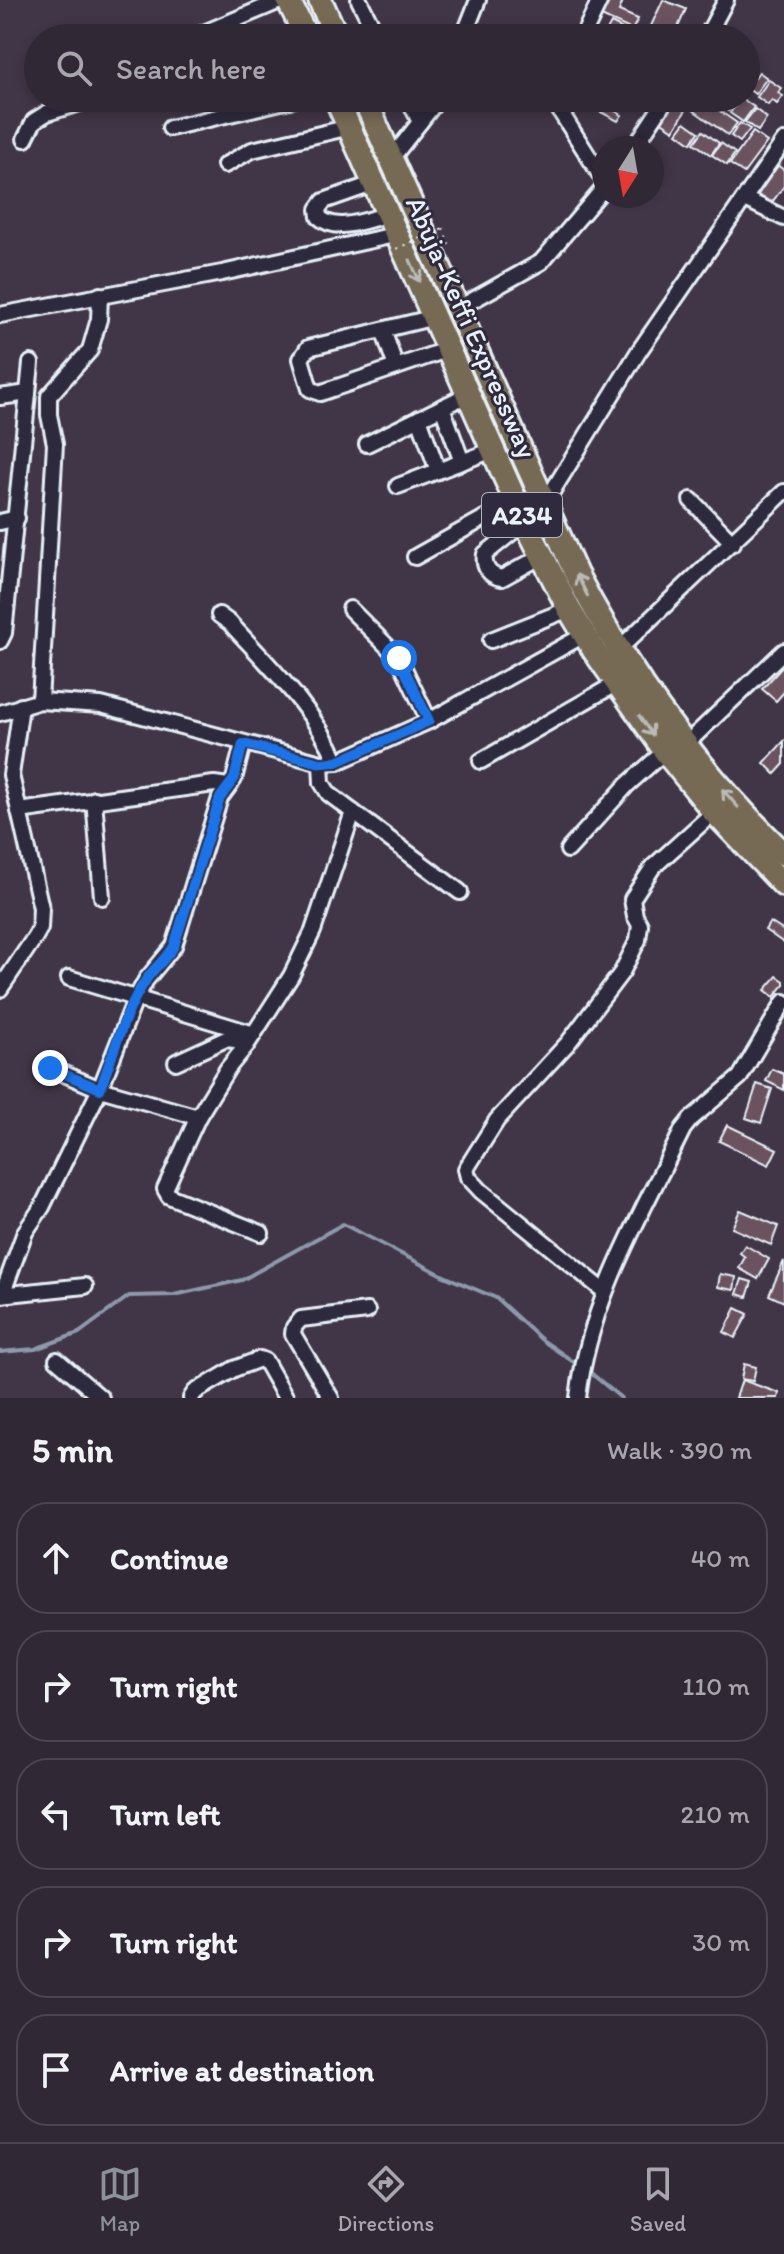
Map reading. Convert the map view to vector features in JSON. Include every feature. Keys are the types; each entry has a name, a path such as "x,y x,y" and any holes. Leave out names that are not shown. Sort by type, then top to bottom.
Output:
{"highway":[{"path":"285,0 299,24"},
{"path":"320,0 331,24"},
{"name":"Abuja-Keffi Expressway","path":"343,112 375,183 392,233 435,317 515,501 584,635 617,683 675,748 781,844"},
{"name":"Abuja-Keffi Expressway","path":"370,112 576,574 714,812 784,885"}],"street":[{"path":"226,24 285,0"},
{"path":"359,0 371,24"},
{"path":"469,24 478,0"},
{"path":"589,24 600,0"},
{"path":"713,24 726,0"},
{"path":"25,139 34,121 50,112"},
{"path":"170,128 238,112"},
{"path":"415,112 420,122"},
{"path":"391,159 428,112"},
{"path":"561,112 592,162"},
{"path":"642,136 658,112"},
{"path":"225,165 252,150 350,127"},
{"path":"545,503 639,351 784,141"},
{"path":"375,183 324,201 318,209 319,217 326,223 392,233"},
{"path":"745,199 784,218"},
{"path":"457,309 541,262 592,202"},
{"path":"0,315 222,273 392,233"},
{"path":"40,701 55,444 49,396 90,350 99,319 100,295"},
{"path":"435,317 308,348 301,359 310,389 320,393 449,349"},
{"path":"383,330 396,367"},
{"path":"0,641 4,633 17,518 31,363"},
{"path":"0,397 28,393"},
{"path":"367,444 469,394"},
{"path":"442,407 462,462"},
{"path":"419,418 438,471"},
{"path":"398,486 493,450"},
{"path":"618,650 784,492"},
{"path":"691,500 733,543"},
{"path":"415,557 515,501"},
{"path":"0,522 17,518"},
{"path":"525,522 485,554 486,568 494,577 502,578 542,556"},
{"path":"350,609 399,658 429,721"},
{"path":"491,640 569,609"},
{"path":"219,615 292,690 327,737 337,762"},
{"path":"0,713 40,701 101,705 321,763 337,762 429,721 584,635"},
{"path":"568,850 627,785 675,748 784,651"},
{"path":"481,761 617,683"},
{"path":"0,989 40,928 41,908 11,775 21,706"},
{"path":"85,1286 1,1295 25,1232 42,1207 100,1089 135,1000 146,980 174,946 220,798 234,779 243,744"},
{"path":"321,763 322,783 329,794 460,892"},
{"path":"19,811 214,784 228,786"},
{"path":"94,799 102,897"},
{"path":"261,1233 169,1196 165,1189 198,1117 291,976 313,931 353,812"},
{"path":"604,1291 481,1191 468,1177 466,1169 497,1120 568,1043 622,972 638,940 640,925 632,899 653,867 714,812"},
{"path":"69,978 250,1040"},
{"path":"578,1398 590,1328 604,1291 683,1129 740,1077 784,1002"},
{"path":"176,1062 226,1039 250,1040"},
{"path":"50,1068 100,1089 198,1117"},
{"path":"331,1398 293,1334 294,1327 301,1319 367,1311"},
{"path":"191,1398 195,1392 234,1369 260,1359 265,1361 286,1398"},
{"path":"57,1360 95,1396"}],"path":[{"path":"392,233 443,228 453,254"}],"building":[{"path":"606,0 623,1 619,11 638,19 635,24 619,24 599,15"},
{"path":"663,0 686,9 679,24 652,24"},
{"path":"760,73 767,78 760,87"},
{"path":"769,80 781,88 778,93 783,96 777,104 772,100 768,105 760,99 760,93"},
{"path":"601,112 617,112 622,115 618,121"},
{"path":"665,112 685,112 674,130 660,121"},
{"path":"696,112 721,112 737,123 728,135"},
{"path":"731,112 750,112 743,122"},
{"path":"753,112 759,112 767,118 758,131 745,122"},
{"path":"685,122 699,132 691,143 677,133"},
{"path":"740,123 750,129 740,142 731,136"},
{"path":"703,131 719,143 711,155 694,143"},
{"path":"753,132 767,142 744,173 730,164"},
{"path":"721,143 735,153 727,165 712,155"},
{"path":"777,165 784,170 784,186 770,205 755,194"},
{"path":"784,665 784,692 776,701 762,689"},
{"path":"784,741 784,764 775,774 764,763"},
{"path":"770,922 784,931 784,943 765,930"},
{"path":"777,976 784,981 784,985 774,997 765,990"},
{"path":"772,1069 784,1074 784,1090 766,1081"},
{"path":"757,1084 772,1089 761,1123 746,1118"},
{"path":"727,1125 777,1149 769,1165 719,1141"},
{"path":"740,1210 778,1226 771,1245 732,1228"},
{"path":"745,1245 769,1259 758,1279 739,1268 745,1257 740,1253"},
{"path":"784,1261 784,1302 769,1295"},
{"path":"720,1274 736,1277 734,1290 718,1287"},
{"path":"742,1279 752,1282 747,1297 737,1294"},
{"path":"736,1308 748,1314 735,1338 724,1332"},
{"path":"744,1364 756,1367 753,1381 741,1379"},
{"path":"742,1380 779,1393 778,1398 736,1398"}],"waterway":[{"path":"0,1352 35,1349 79,1333 129,1296 174,1295 242,1280 343,1224 444,1276 496,1298 542,1340 578,1365"},
{"path":"586,1369 621,1398"}],"route":[{"path":"50,1068 100,1089 135,1000 146,980 174,946 220,798 234,779 243,744 321,763 337,762 429,721 402,670 399,658"}]}
